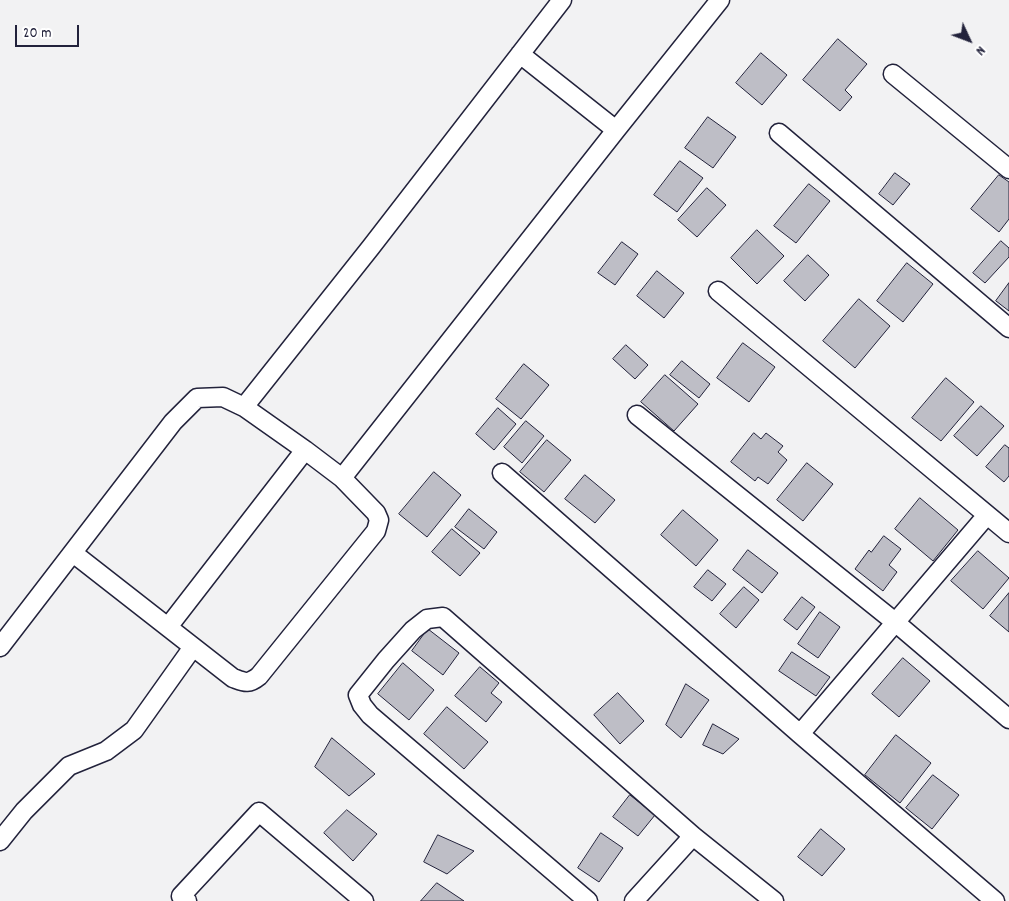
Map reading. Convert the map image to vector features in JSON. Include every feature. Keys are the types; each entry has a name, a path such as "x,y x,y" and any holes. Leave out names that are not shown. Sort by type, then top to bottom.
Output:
{"street":[{"path":"244,407 562,0"},
{"path":"342,478 720,0"},
{"path":"520,54 616,130"},
{"path":"893,74 1009,169"},
{"path":"779,133 1009,328"},
{"path":"718,291 1009,533"},
{"path":"0,647 173,422 197,398 223,397 244,407 342,478 376,513 379,520 376,531 258,676 253,681 246,682 233,678 73,553"},
{"path":"637,415 895,622 1009,719"},
{"path":"168,627 305,450"},
{"path":"502,473 800,734 995,901"},
{"path":"800,734 987,514"},
{"path":"588,901 370,715 362,705 358,694 413,630 427,619 443,618 693,836 774,901"},
{"path":"0,841 24,811 68,766 106,751 134,730 193,647"},
{"path":"187,901 181,896 259,812 364,901"},
{"path":"634,901 693,836"}],"building":[{"path":"838,39 867,64 845,90 852,97 840,111 803,80"},
{"path":"761,53 787,75 762,105 736,83"},
{"path":"708,117 736,137 713,168 685,148"},
{"path":"680,161 703,178 677,212 654,195"},
{"path":"895,173 910,184 893,205 879,194"},
{"path":"999,175 1009,182 1009,219 999,232 971,209"},
{"path":"809,184 830,201 796,243 774,226"},
{"path":"707,188 726,205 697,237 678,220"},
{"path":"757,230 784,256 757,284 731,258"},
{"path":"1001,241 1009,248 1009,257 985,283 973,273"},
{"path":"622,242 638,254 615,285 598,273"},
{"path":"808,255 829,275 805,301 784,281"},
{"path":"907,263 933,284 903,322 877,301"},
{"path":"657,271 684,293 664,318 637,296"},
{"path":"1009,283 1009,311 996,301"},
{"path":"859,299 890,326 855,368 823,341"},
{"path":"743,343 775,367 749,402 717,378"},
{"path":"626,345 648,365 635,379 613,359"},
{"path":"682,361 710,384 699,398 670,375"},
{"path":"524,364 549,385 521,419 496,399"},
{"path":"665,375 698,404 674,431 641,402"},
{"path":"946,378 974,402 941,441 912,418"},
{"path":"981,406 1004,426 977,456 954,436"},
{"path":"498,408 516,424 494,450 476,434"},
{"path":"526,421 544,436 522,463 504,447"},
{"path":"754,433 761,439 766,433 783,446 778,452 787,460 768,484 758,477 755,481 731,462"},
{"path":"547,440 571,460 544,492 520,472"},
{"path":"1005,445 1009,448 1009,476 1004,482 986,467"},
{"path":"807,463 833,484 803,521 777,500"},
{"path":"434,472 461,495 427,537 399,514"},
{"path":"585,475 615,500 595,523 565,499"},
{"path":"920,498 958,530 933,561 895,529"},
{"path":"469,509 497,532 484,549 455,527"},
{"path":"683,510 718,540 696,566 661,535"},
{"path":"452,529 480,553 460,576 432,552"},
{"path":"884,536 901,549 889,565 897,572 883,591 855,569 869,550 871,552"},
{"path":"748,550 778,573 762,593 733,570"},
{"path":"978,551 1009,578 983,609 951,581"},
{"path":"708,570 726,584 712,601 694,587"},
{"path":"744,587 759,600 736,628 720,614"},
{"path":"1009,593 1009,632 990,616"},
{"path":"802,597 815,607 797,630 784,620"},
{"path":"820,612 840,627 818,658 798,644"},
{"path":"428,629 459,653 443,675 412,651"},
{"path":"792,652 830,677 816,696 779,671"},
{"path":"903,658 930,681 899,717 872,694"},
{"path":"403,663 434,690 409,720 378,694"},
{"path":"480,667 499,683 491,693 502,702 486,722 455,696"},
{"path":"686,684 709,700 681,738 666,725"},
{"path":"618,693 644,721 620,744 594,715"},
{"path":"447,707 488,742 464,769 424,734"},
{"path":"713,724 739,739 723,754 703,745"},
{"path":"896,735 931,763 900,803 865,775"},
{"path":"332,738 375,774 349,796 315,767"},
{"path":"933,775 959,795 932,829 906,808"},
{"path":"630,795 655,815 638,836 613,817"},
{"path":"347,810 377,834 353,861 324,833"},
{"path":"821,829 845,849 822,876 798,857"},
{"path":"601,833 623,848 599,882 578,868"},
{"path":"438,835 474,851 447,874 424,862"},
{"path":"437,883 464,901 421,901"}]}
